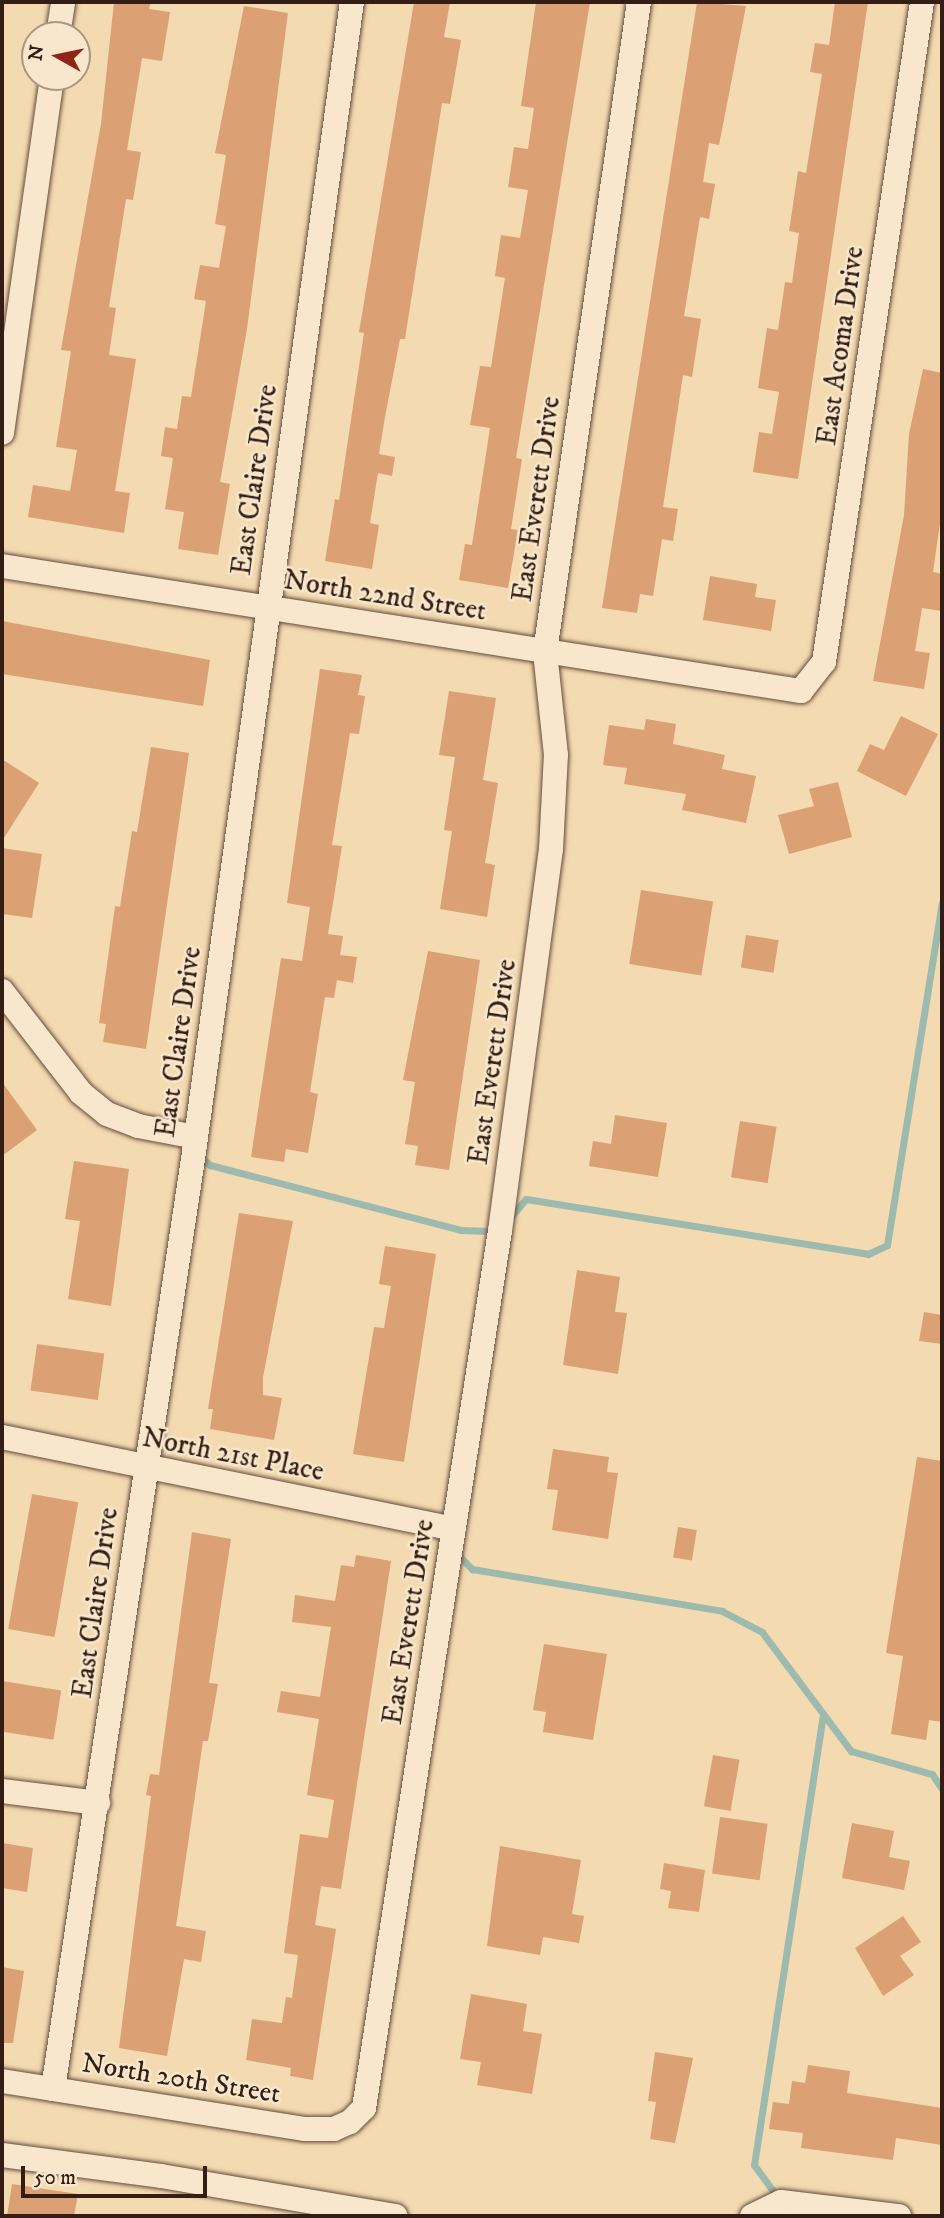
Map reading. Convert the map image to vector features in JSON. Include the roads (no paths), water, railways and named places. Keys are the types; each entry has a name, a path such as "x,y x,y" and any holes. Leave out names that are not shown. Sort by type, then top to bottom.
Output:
{"street":[{"path":"60,21 63,2"},
{"name":"East Claire Drive","path":"53,2089 196,1137 352,2"},
{"name":"East Everett Drive","path":"350,2122 364,2108 369,2084 500,1231 551,849 556,755 545,652 639,2"},
{"name":"East Acoma Drive","path":"801,691 824,662 922,2"},
{"path":"2,433 50,91"},
{"name":"North 22nd Street","path":"2,566 801,691"},
{"path":"2,990 81,1093 107,1114 138,1126 196,1137"},
{"name":"North 21st Place","path":"2,1437 146,1469 454,1529"},
{"path":"2,1791 98,1803"},
{"name":"North 20th Street","path":"2,2081 305,2129 334,2129 350,2122"},
{"path":"2,2155 275,2206 396,2216"},
{"path":"752,2216 776,2209 900,2216"}],"waterway":[{"path":"509,1219 526,1199 868,1254 887,1245 942,903"},
{"path":"198,1155 210,1165 461,1230 496,1231"},
{"path":"456,1553 472,1569 722,1611 762,1632 851,1751 932,1774 942,1789"},
{"path":"779,2199 754,2165 823,1716"}]}
